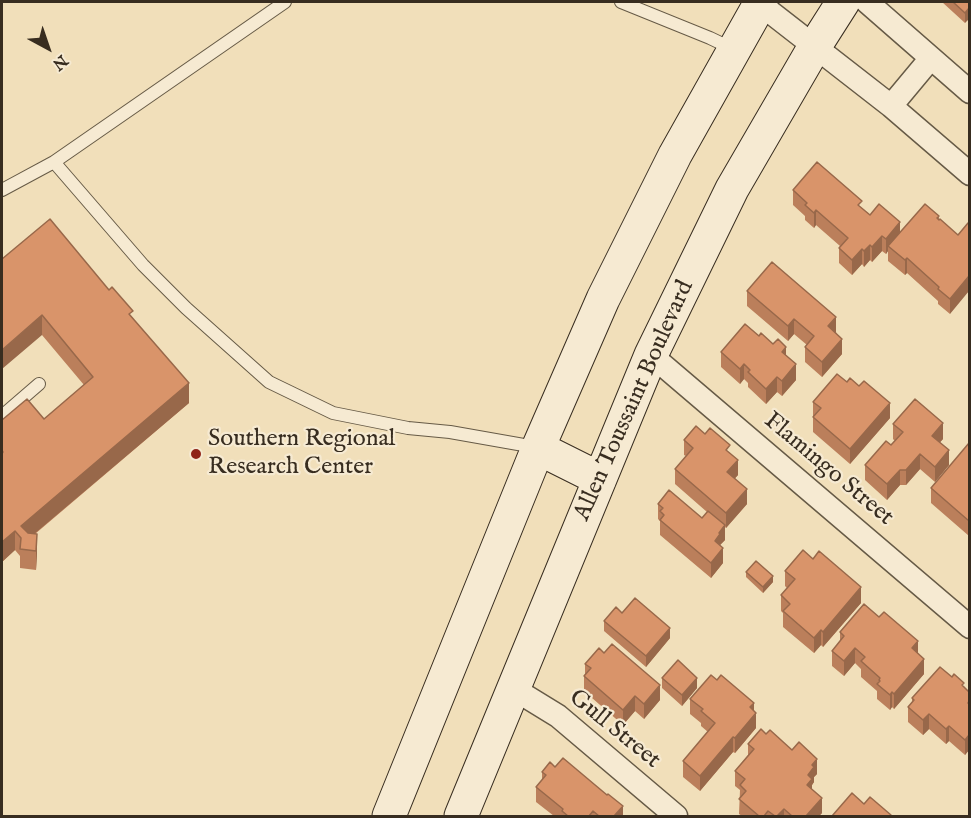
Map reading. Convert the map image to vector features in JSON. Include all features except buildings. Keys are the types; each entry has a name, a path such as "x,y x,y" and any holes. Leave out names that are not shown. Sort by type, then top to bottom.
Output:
{"main road":[{"name":"Allen Toussaint Boulevard","path":"461,816 651,355 732,189 843,2"},
{"path":"389,816 538,448 603,299 675,155 760,3"},
{"path":"538,448 600,479"}],"street":[{"path":"867,2 969,92"},
{"path":"760,3 891,106 969,174"},
{"path":"891,106 931,58"},
{"name":"Flamingo Street","path":"651,355 969,627"},
{"name":"Gull Street","path":"514,689 558,716 676,816"}],"lane":[{"path":"2,190 54,162 285,2"},
{"path":"621,2 734,49"},
{"path":"54,162 150,272 186,308 269,382 333,412 408,429 450,432 538,448"},
{"path":"2,417 39,384"}],"place":[{"name":"Southern Regional Research Center","path":"196,454"}]}
